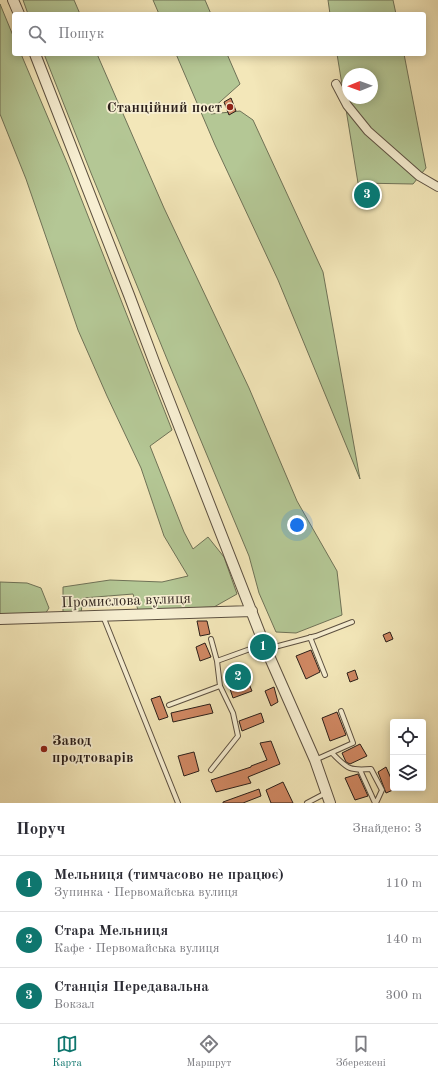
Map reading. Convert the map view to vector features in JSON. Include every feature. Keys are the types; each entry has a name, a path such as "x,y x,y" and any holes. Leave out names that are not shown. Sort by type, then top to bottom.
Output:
{"street":[{"path":"13,0 18,12"},
{"path":"36,56 252,611 315,760 330,803"},
{"path":"336,84 347,105 368,131 419,176 438,187"},
{"name":"Промислова вулиця","path":"0,618 252,611"}],"lane":[{"path":"103,615 178,803"},
{"path":"217,661 266,646 310,638 352,622"},
{"path":"310,638 324,675"},
{"path":"211,639 217,661 220,686 233,713 238,736 211,770"},
{"path":"170,705 220,686"},
{"path":"315,760 353,743 341,711"},
{"path":"332,753 346,767 360,770 371,769 382,790 375,803"},
{"path":"360,770 375,803"},
{"path":"307,803 327,793"}],"green space":[{"path":"23,0 74,0 79,12 27,12"},
{"path":"153,0 205,0 210,12 158,12"},
{"path":"328,0 393,0 396,12 330,12"},
{"path":"0,4 12,33 12,56 22,56 68,165 172,430 150,446 184,532 193,549 208,537 224,557 237,594 214,607 138,610 133,594 83,598 81,613 63,613 63,587 110,580 162,582 188,576 164,536 141,468 78,330 26,179 0,114"},
{"path":"45,56 98,56 164,208 249,388 297,501 337,571 342,615 296,633 276,632 259,593 249,556 91,173"},
{"path":"177,56 228,56 240,84 212,109 211,114 240,111 253,120 323,272 360,479 278,280 215,145"},
{"path":"337,56 404,56 426,168 413,184 358,183 345,104 378,104 378,68 342,68 342,85"},
{"path":"0,582 27,583 41,588 49,608 45,614 0,616"}],"building":[{"name":"Станційний пост","path":"231,98 236,111 229,115 224,102"},
{"path":"372,185 374,203 363,206 360,187"},
{"path":"197,621 207,621 210,634 200,636"},
{"path":"390,632 393,639 386,642 383,635"},
{"path":"205,643 211,657 200,661 196,647"},
{"path":"311,650 320,672 306,679 296,656"},
{"path":"355,670 358,679 350,682 347,673"},
{"path":"244,672 252,691 233,698 230,689 233,688 229,676"},
{"path":"274,687 278,702 271,706 265,691"},
{"path":"160,696 168,717 159,720 151,699"},
{"path":"210,704 213,713 173,722 171,713"},
{"path":"337,712 346,735 330,741 322,718"},
{"path":"261,713 264,722 242,731 239,721"},
{"path":"271,741 280,764 248,777 251,783 216,792 211,780 251,767 267,760 260,743"},
{"path":"360,744 367,756 350,764 346,762 342,753"},
{"path":"194,752 199,771 184,776 178,756"},
{"path":"386,767 390,776 391,791 386,793 378,772"},
{"path":"358,774 368,796 355,800 345,778"},
{"path":"283,782 293,803 271,803 266,790"},
{"path":"259,789 261,796 243,803 223,803 223,802"}],"place":[{"name":"Станційний пост","path":"230,107"},
{"name":"Станція Передавальна","path":"367,195"},
{"name":"Мельниця (тимчасово не працює)","path":"263,647"},
{"name":"Стара Мельниця","path":"238,677"},
{"name":"Завод продтоварів","path":"44,749"}]}
